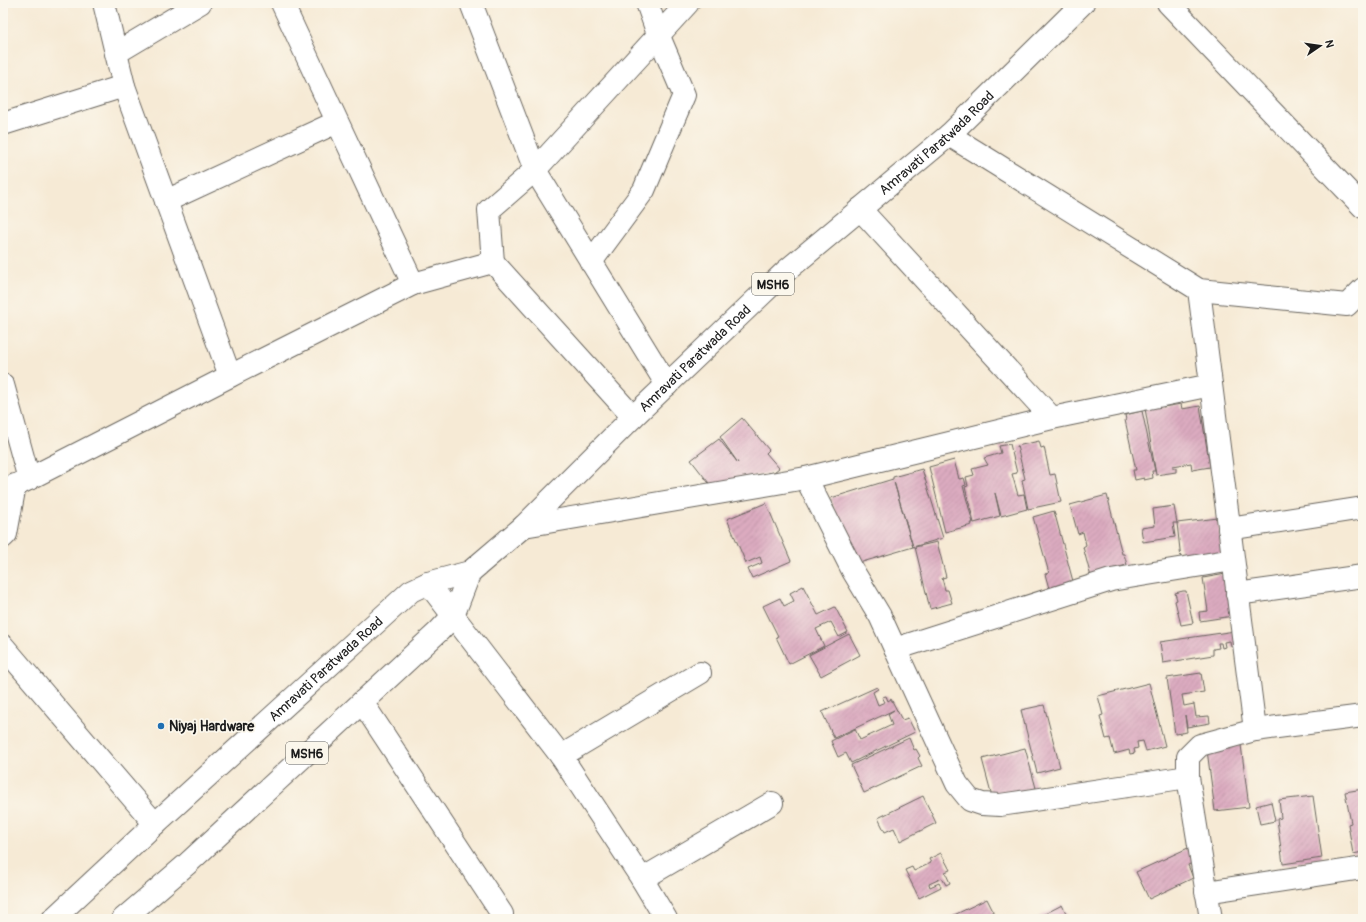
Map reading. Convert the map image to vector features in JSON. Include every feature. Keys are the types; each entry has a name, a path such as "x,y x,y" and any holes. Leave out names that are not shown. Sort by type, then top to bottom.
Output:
{"street":[{"path":"104,3 124,86 230,376"},
{"path":"116,53 200,3"},
{"path":"282,3 413,284"},
{"path":"471,3 535,170 666,385"},
{"path":"591,262 644,190 684,94 658,34 647,3"},
{"path":"634,417 493,262 489,210 535,170 688,3"},
{"name":"Amravati Paratwada Road","path":"53,919 155,824 412,592 428,583 470,572 524,526 666,385 786,271 949,135 1083,3"},
{"path":"1168,3 1363,207"},
{"path":"3,124 124,86"},
{"path":"166,201 337,122"},
{"path":"949,135 1199,290 1346,304 1363,289"},
{"path":"860,209 1052,418"},
{"path":"16,485 413,284 493,262"},
{"path":"1199,290 1255,730"},
{"path":"3,385 16,485 6,534 3,537"},
{"path":"524,526 806,478 1052,418 1211,385"},
{"path":"806,478 853,571 880,616 957,784 970,800 982,804 1000,805 1188,777"},
{"path":"1229,529 1363,508"},
{"path":"895,649 1111,580 1233,560"},
{"name":"Amravati Paratwada Road","path":"123,919 186,865 439,632 453,616 470,572"},
{"path":"1237,594 1363,576"},
{"path":"428,583 561,756 642,879 666,919"},
{"path":"3,646 155,824"},
{"path":"561,756 700,673"},
{"path":"362,702 502,914"},
{"path":"1210,919 1188,777 1188,757 1200,745 1255,730 1363,716"},
{"path":"642,879 772,803"},
{"path":"1206,892 1363,868"}],"building":[{"path":"1161,399 1163,407 1181,404 1182,409 1200,406 1210,467 1192,470 1191,463 1173,466 1173,468 1176,468 1176,472 1156,475 1144,402"},
{"path":"1142,411 1155,471 1152,471 1153,478 1135,480 1133,470 1136,470 1125,415"},
{"path":"742,418 769,450 766,453 779,468 774,472 712,487 691,460 719,439 738,463 720,437"},
{"path":"1039,441 1041,448 1044,447 1050,475 1055,474 1061,502 1028,509 1022,480 1025,479 1017,446"},
{"path":"1010,444 1017,473 1012,474 1018,495 1024,494 1027,509 1001,516 995,493 1000,516 974,523 965,487 968,486 966,477 974,475 972,469 988,465 984,458 1001,453 999,446"},
{"path":"954,460 959,479 964,478 966,485 963,486 973,523 971,523 972,525 945,532 929,467"},
{"path":"922,469 943,538 859,563 856,551 847,554 831,498"},
{"path":"1107,495 1122,554 1124,554 1127,565 1107,570 1106,573 1091,577 1083,547 1086,545 1083,532 1078,534 1070,505"},
{"path":"766,503 791,561 752,578 748,569 762,563 760,557 746,563 727,519"},
{"path":"1174,506 1177,523 1173,523 1175,537 1143,542 1141,528 1155,526 1153,509"},
{"path":"1054,511 1074,585 1050,592 1045,574 1049,573 1033,517"},
{"path":"1218,518 1222,554 1181,559 1177,523"},
{"path":"937,542 946,577 942,578 945,590 948,590 952,603 930,609 915,547"},
{"path":"1226,574 1233,616 1200,621 1199,612 1208,611 1203,578"},
{"path":"803,586 818,615 835,607 848,632 839,637 831,622 816,629 824,646 789,664 776,637 778,636 763,606 780,598 784,606 794,601 790,593"},
{"path":"1186,591 1193,623 1181,625 1175,601 1177,600 1175,593"},
{"path":"1235,631 1237,646 1231,647 1230,641 1224,642 1225,647 1222,648 1221,643 1218,643 1219,648 1213,649 1213,655 1163,663 1160,642"},
{"path":"849,634 860,655 821,676 809,655"},
{"path":"1201,673 1204,692 1182,695 1184,706 1194,704 1196,717 1209,716 1210,723 1187,727 1185,715 1187,732 1175,734 1167,678"},
{"path":"1149,683 1165,746 1146,751 1143,741 1137,742 1138,748 1134,749 1135,753 1130,754 1129,750 1114,754 1110,738 1106,739 1100,716 1103,715 1098,696"},
{"path":"877,687 878,689 873,692 878,705 885,702 882,697 886,696 888,701 891,699 902,720 908,718 915,732 851,763 846,753 838,757 831,741 855,729 860,740 892,725 888,714 894,710 834,738 822,712"},
{"path":"1044,705 1060,767 1037,773 1021,710"},
{"path":"909,738 914,750 916,749 920,756 918,758 922,766 864,793 851,765"},
{"path":"1241,745 1249,807 1215,811 1207,750"},
{"path":"1025,748 1036,788 993,800 982,759"},
{"path":"1363,789 1363,852 1353,854 1348,824 1351,823 1345,792"},
{"path":"923,796 936,823 900,841 894,828 885,832 878,818"},
{"path":"1313,796 1322,858 1283,864 1277,819 1281,818 1279,800"},
{"path":"1271,802 1275,821 1260,824 1256,806"},
{"path":"1188,848 1194,862 1188,865 1193,878 1149,899 1136,872"},
{"path":"941,853 950,870 945,872 950,883 946,885 942,878 929,884 930,887 939,883 941,887 919,898 905,870 912,867 914,871 931,863 929,859"},
{"path":"987,899 997,919 946,919"},
{"path":"1062,905 1069,919 1035,919"}],"place":[{"name":"Niyaj Hardware","path":"161,726"}]}
